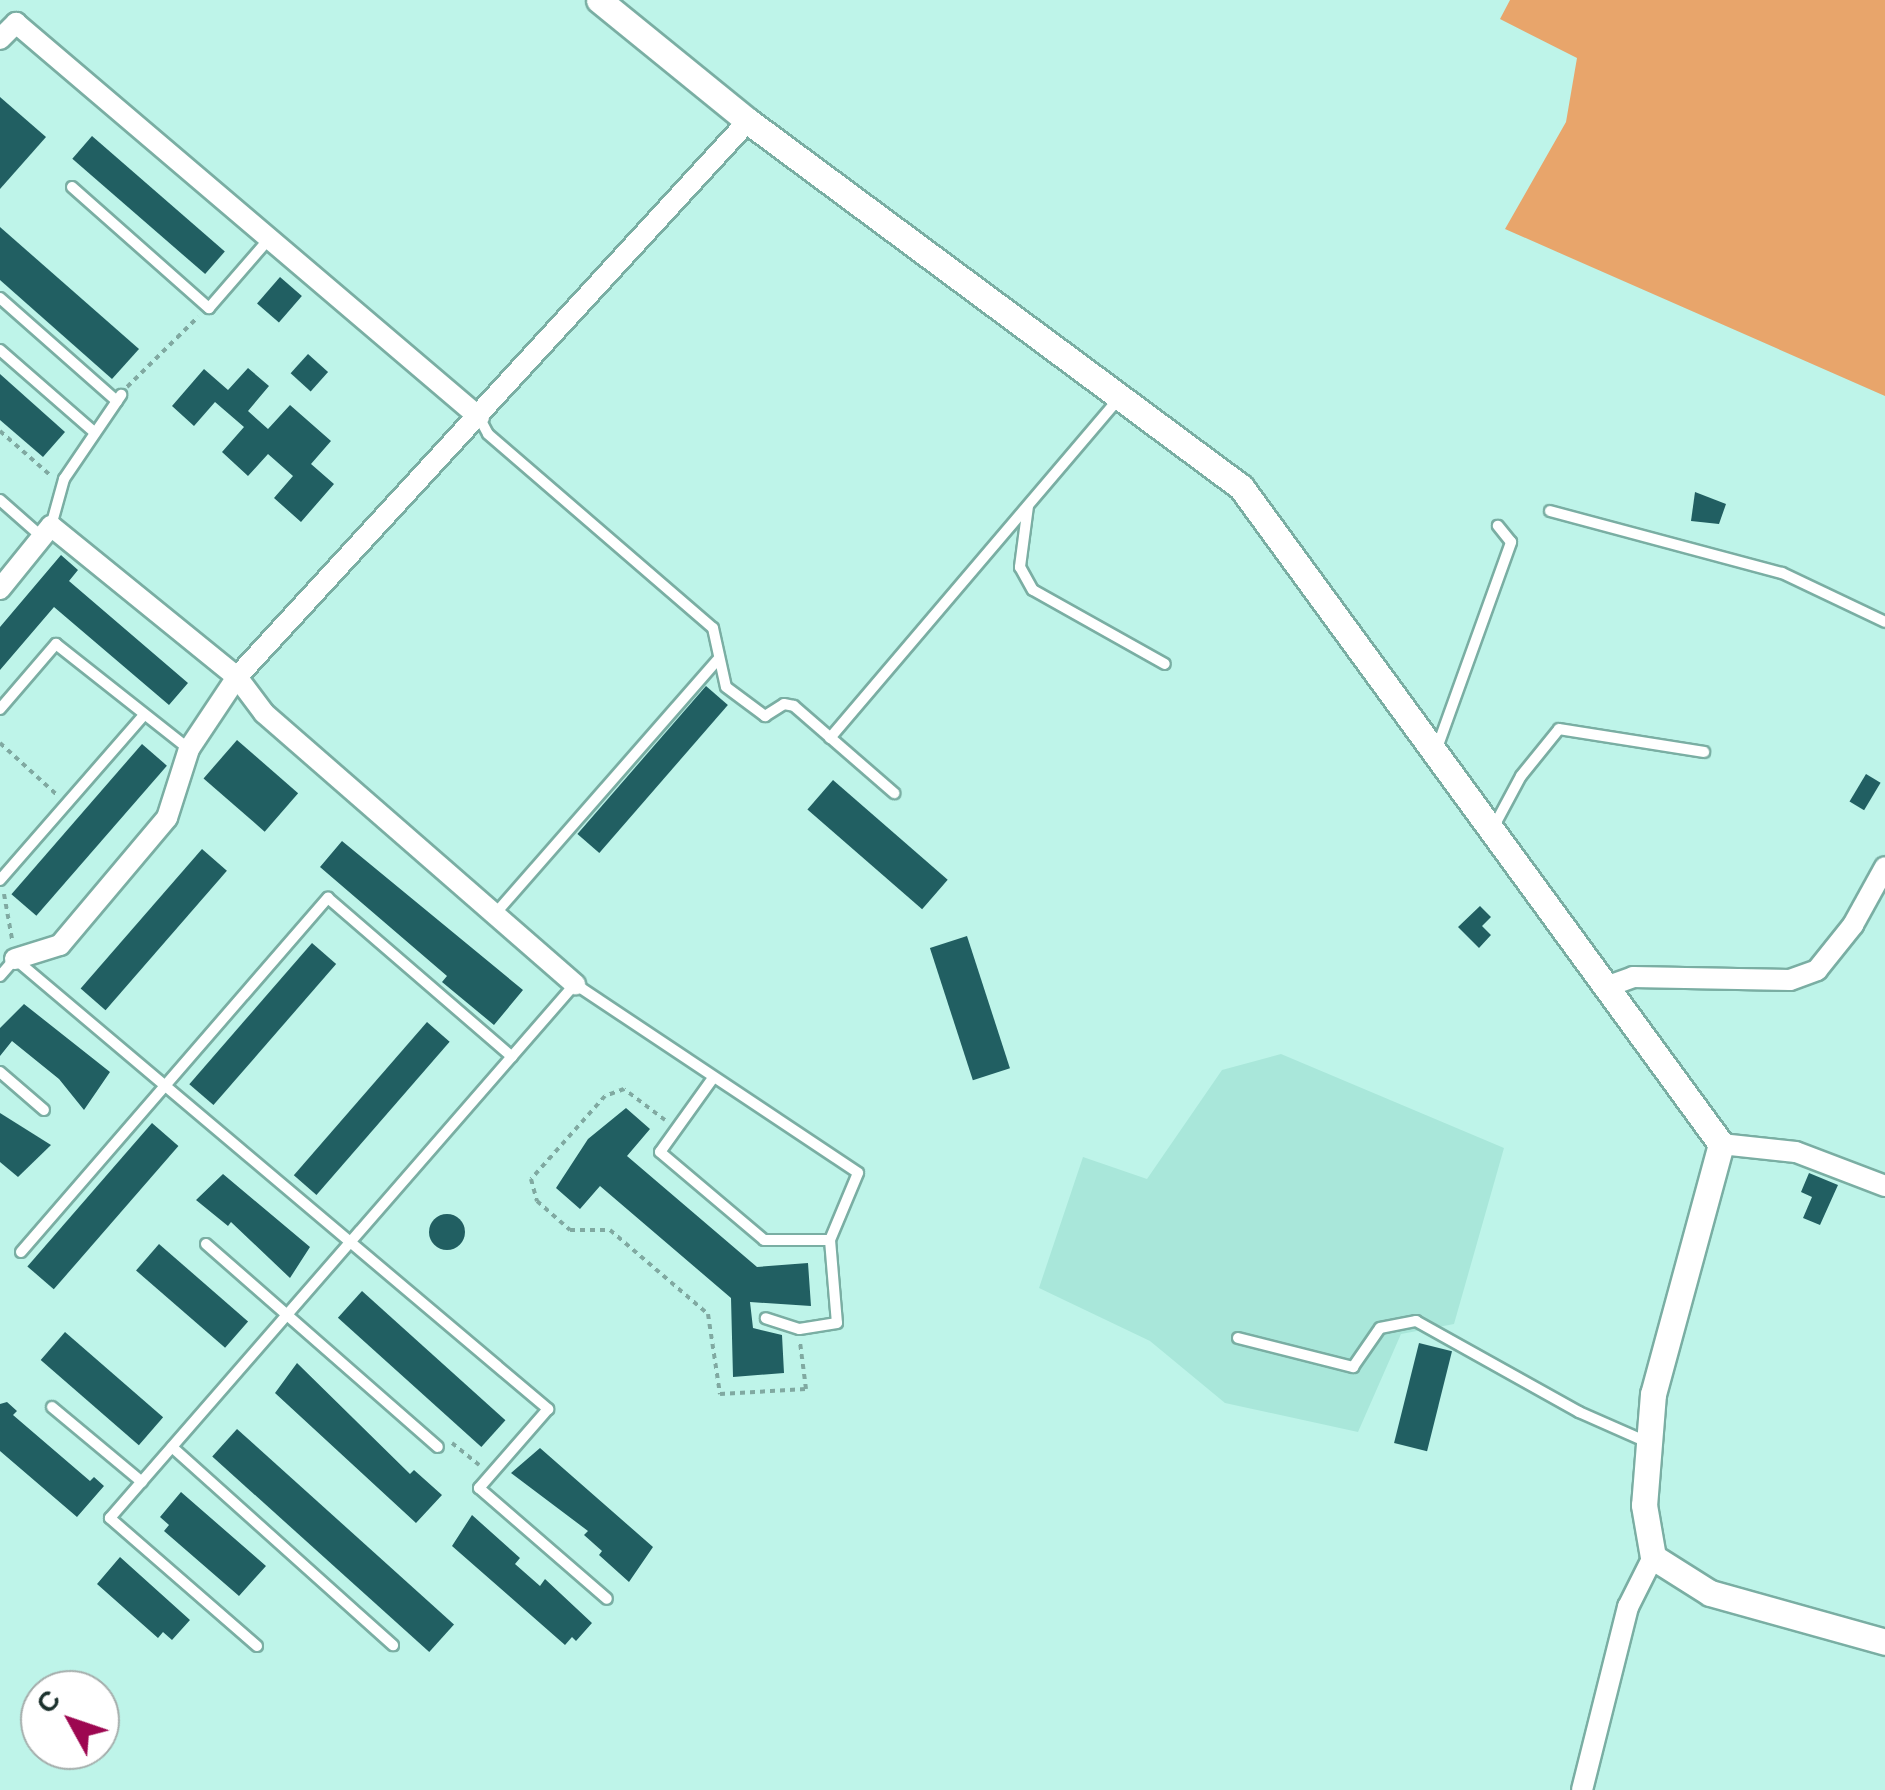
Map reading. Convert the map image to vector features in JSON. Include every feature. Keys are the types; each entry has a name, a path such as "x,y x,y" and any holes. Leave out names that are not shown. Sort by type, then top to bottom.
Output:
{"street":[{"path":"599,0 748,121 1241,487 1721,1144 1796,1152 1885,1186"},
{"path":"0,40 16,23 479,417"},
{"path":"16,958 60,945 167,818 189,750 236,677 748,121"},
{"path":"0,589 46,531 236,677 264,712 574,984"},
{"path":"1606,987 1632,978 1790,980 1817,970 1853,925 1885,866"},
{"path":"1582,1790 1628,1607 1653,1557 1644,1505 1653,1394 1721,1144"},
{"path":"1653,1557 1710,1593 1885,1642"}],"lane":[{"path":"72,187 209,308 270,238"},
{"path":"0,298 119,398 61,485 46,531 0,500"},
{"path":"0,350 94,434"},
{"path":"830,738 1120,398"},
{"path":"479,417 488,434 713,628 716,660 726,687 765,716 784,704 794,706 894,792"},
{"path":"1028,505 1022,577 1073,614 1164,664"},
{"path":"1550,511 1782,573 1885,622"},
{"path":"1435,754 1511,542 1498,526"},
{"path":"0,709 56,644 142,718 189,750"},
{"path":"494,914 716,660"},
{"path":"1,881 142,718"},
{"path":"1492,831 1521,776 1558,729 1704,752"},
{"path":"22,1252 328,898 512,1056"},
{"path":"0,976 16,958 548,1409 479,1488 607,1599"},
{"path":"258,1646 110,1518 574,984 858,1173 830,1240 838,1324 798,1329 766,1318"},
{"path":"0,1072 44,1110"},
{"path":"714,1078 660,1152 764,1240 830,1240"},
{"path":"206,1244 438,1447"},
{"path":"1238,1338 1352,1367 1380,1328 1416,1320 1579,1412 1648,1443"},
{"path":"52,1407 142,1482"},
{"path":"172,1447 393,1645"}],"path":[{"path":"119,398 209,308"},
{"path":"0,431 61,485"},
{"path":"0,743 68,805"},
{"path":"1,881 16,958"},
{"path":"676,1129 624,1089 605,1096 531,1179 537,1202 570,1230 610,1230 708,1314 720,1394 806,1390 798,1329"},
{"path":"438,1447 449,1440 491,1475"}],"shaded area":[{"path":"1510,0 1885,0 1885,396 1505,229 1566,122 1577,58 1500,19"},
{"path":"1281,1054 1504,1148 1454,1324 1401,1334 1358,1432 1225,1403 1150,1341 1039,1288 1083,1157 1147,1179 1222,1070"}],"building":[{"path":"0,97 46,137 0,189"},
{"path":"92,136 225,251 205,274 72,159"},
{"path":"0,227 139,349 112,379 0,280"},
{"path":"280,277 302,296 279,322 257,303"},
{"path":"308,354 328,372 311,391 291,373"},
{"path":"248,368 269,386 248,411 268,429 290,405 331,441 311,464 334,484 301,522 274,498 293,476 268,454 248,476 222,452 244,427 215,402 194,426 172,406 204,369 228,390"},
{"path":"0,374 65,432 43,457 0,420"},
{"path":"1695,492 1726,504 1719,524 1691,521"},
{"path":"61,555 78,570 69,581 188,683 169,705 54,607 0,670 0,627"},
{"path":"706,686 728,705 599,853 577,834"},
{"path":"237,740 298,793 265,832 204,778"},
{"path":"142,744 167,766 36,916 11,894"},
{"path":"1866,774 1881,783 1864,810 1850,801"},
{"path":"833,780 948,880 922,909 807,809"},
{"path":"342,841 523,990 494,1025 442,982 447,976 320,867"},
{"path":"202,849 227,871 106,1010 81,989"},
{"path":"1480,906 1491,917 1482,926 1491,935 1479,948 1458,927"},
{"path":"967,936 1010,1068 973,1080 930,948"},
{"path":"312,943 336,964 213,1105 189,1084"},
{"path":"24,1004 110,1072 84,1110 59,1079 12,1041 0,1056 0,1028"},
{"path":"427,1022 450,1042 316,1195 294,1175"},
{"path":"626,1108 650,1129 627,1156 757,1267 808,1263 811,1306 750,1302 753,1328 782,1335 784,1373 733,1377 731,1298 600,1186 580,1209 556,1188 588,1139"},
{"path":"0,1113 51,1145 18,1177 0,1162"},
{"path":"152,1123 178,1146 54,1289 27,1266"},
{"path":"1809,1173 1838,1185 1820,1225 1803,1218 1812,1197 1801,1192"},
{"path":"223,1174 310,1247 290,1278 231,1222 228,1226 196,1200"},
{"path":"447,1214 460,1219 465,1232 460,1245 447,1250 434,1245 429,1232 434,1219"},
{"path":"159,1244 248,1321 225,1348 136,1270"},
{"path":"362,1291 505,1420 481,1447 338,1318"},
{"path":"65,1332 163,1417 139,1445 41,1360"},
{"path":"1419,1343 1452,1351 1427,1451 1394,1443"},
{"path":"297,1363 410,1474 414,1470 442,1495 416,1523 275,1393"},
{"path":"7,1402 17,1411 13,1415 90,1481 94,1477 104,1486 77,1517 0,1451 0,1404"},
{"path":"237,1429 454,1624 429,1652 212,1456"},
{"path":"540,1448 653,1547 629,1582 599,1555 602,1551 584,1535 588,1531 511,1473"},
{"path":"181,1492 266,1566 239,1596 164,1531 169,1525 160,1517"},
{"path":"472,1515 520,1558 515,1564 540,1586 545,1579 592,1623 576,1641 572,1637 565,1645 452,1546"},
{"path":"120,1557 190,1620 172,1640 163,1632 158,1638 97,1584"}]}
